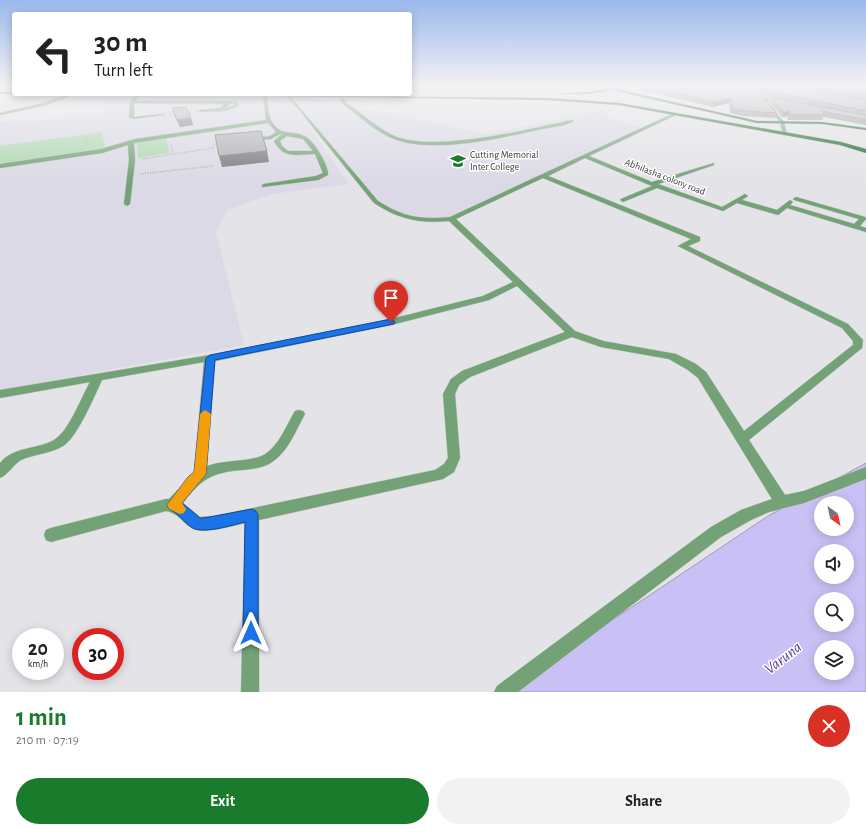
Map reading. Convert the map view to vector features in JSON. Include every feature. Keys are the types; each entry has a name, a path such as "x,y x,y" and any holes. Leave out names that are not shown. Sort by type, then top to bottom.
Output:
{"main road":[{"path":"692,117 841,144 866,151"},
{"path":"736,117 757,122 846,126 866,129"}],"street":[{"path":"132,117 143,117"},
{"path":"264,186 325,176 326,173 317,152 305,138 286,134 273,129 268,117"},
{"path":"306,117 376,202 391,212 409,220 428,222 451,219 667,117"},
{"path":"364,117 389,134 405,141 416,143 443,142 524,132 572,121"},
{"path":"778,117 782,122 785,134"},
{"path":"0,166 102,151 135,141 269,121"},
{"path":"243,140 271,137 279,132"},
{"path":"286,134 277,140 280,147 287,153 317,152"},
{"path":"127,204 132,160 131,143"},
{"name":"Abhilasha colony road","path":"585,156 656,185 723,209 745,196"},
{"path":"623,200 656,185 712,164"},
{"path":"543,176 697,239 682,246 845,326 858,340 858,346 742,439"},
{"path":"737,201 778,213 791,202"},
{"path":"791,202 866,230"},
{"path":"791,202 863,218 856,227"},
{"path":"451,219 572,333 602,344 672,356 702,374 782,502"},
{"path":"0,394 210,358 391,322 486,298 519,282"},
{"path":"51,535 155,507 173,505 178,507 197,524 204,524 429,478 445,472 452,464 454,458 449,394 452,386 458,379 466,374 572,333"},
{"path":"200,474 210,358"},
{"path":"0,472 10,459 18,455 50,448 62,442 67,436 98,378"},
{"path":"173,505 193,480 200,474 219,468 253,463 267,458 278,448 299,414"},
{"path":"502,692 716,532 746,515 782,502 804,497 866,472"},
{"path":"250,692 252,515"}],"path":[{"path":"132,160 213,148 214,145 222,144 215,129"},
{"path":"130,175 213,166"}],"shaded area":[{"path":"98,117 303,117 349,184 272,194 227,210 216,233 244,345 0,390 0,122"},
{"name":"Cutting Memorial Inter College","path":"306,117 406,117 488,134 568,117 609,117 610,119 645,128 451,219 428,222 409,219 391,212 376,202"}],"green space":[{"path":"102,132 105,149 0,164 0,146"},
{"path":"166,138 169,153 138,158 137,142"}],"water":[{"name":"Varuna","path":"866,463 866,692 505,692 768,516"}],"building":[{"path":"176,117 191,118 177,120"},
{"path":"853,117 866,117 866,120"},
{"path":"261,131 267,151 219,156 215,135"}],"slow traffic":[{"path":"180,509 173,505 193,480 200,474 205,414"}],"place":[{"name":"Cutting Memorial Inter College","path":"458,161"}],"route":[{"path":"251,633 252,515 216,523 197,524 178,507 173,505 193,480 200,474 210,358 391,322"}]}
